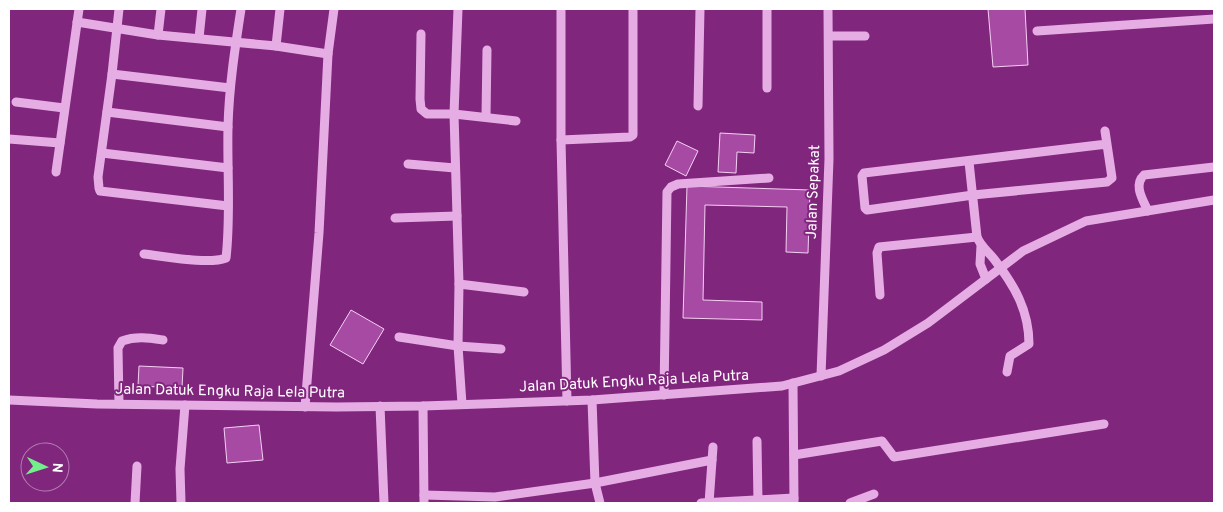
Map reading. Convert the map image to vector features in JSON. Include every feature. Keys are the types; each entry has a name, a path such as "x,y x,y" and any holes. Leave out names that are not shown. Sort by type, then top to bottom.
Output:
{"street":[{"path":"56,172 79,9"},
{"path":"119,9 98,184 100,191 228,206"},
{"path":"158,35 161,9"},
{"path":"199,38 202,9"},
{"path":"144,254 198,260 220,260 226,258 228,240 230,88 240,9"},
{"path":"276,46 280,9"},
{"path":"305,407 319,234 328,54 334,9"},
{"path":"458,9 454,114 458,216 458,346 462,404"},
{"path":"561,9 561,140 567,401"},
{"path":"561,140 630,137 633,135 633,9"},
{"path":"698,106 700,9"},
{"path":"767,9 767,88"},
{"name":"Jalan Sepakat","path":"822,376 829,159 828,9"},
{"path":"1037,31 1214,19"},
{"path":"77,22 158,35 199,38 236,44 276,46 328,54"},
{"path":"420,34 421,109 427,114 454,114 516,120"},
{"path":"829,36 865,36"},
{"path":"486,117 487,50"},
{"path":"112,74 230,88"},
{"path":"16,102 64,108"},
{"path":"107,112 228,127"},
{"path":"1105,131 1107,144 1112,178 1107,182 973,195 867,210 865,208 862,176 864,173 969,162 1107,144"},
{"path":"9,140 60,143"},
{"path":"102,153 228,168"},
{"path":"969,162 980,264 986,279"},
{"path":"408,164 455,168"},
{"path":"1148,211 1139,189 1140,180 1144,175 1214,167"},
{"path":"664,395 667,192 671,186 678,184 769,178"},
{"name":"Jalan Datuk Engku Raja Lela Putra","path":"9,400 305,407 423,406 592,400 782,386 839,371 884,350 928,323 1023,251 1086,221 1214,200"},
{"path":"395,218 458,216"},
{"path":"880,295 877,253 879,247 979,242 993,257 1015,290 1026,311 1029,340 1027,346 1010,356 1007,372"},
{"path":"459,284 524,292"},
{"path":"119,404 118,348 122,341 143,337 163,340"},
{"path":"399,337 458,346 501,349"},
{"path":"713,447 706,503 794,501 793,383"},
{"path":"592,400 595,483 600,503"},
{"path":"181,503 180,469 184,405"},
{"path":"380,406 384,503"},
{"path":"423,406 424,499 495,500 712,460"},
{"path":"794,455 882,441 894,457 1104,424"},
{"path":"757,441 758,501"},
{"path":"135,503 137,466"},
{"path":"850,503 874,494"}],"building":[{"path":"988,9 1025,9 1028,65 993,67"},
{"path":"720,133 755,135 754,153 737,152 736,173 718,172"},
{"path":"677,141 698,151 686,176 665,165"},
{"path":"687,186 810,190 808,253 786,252 787,207 705,205 703,300 762,302 762,320 683,318"},
{"path":"351,310 384,329 363,364 330,345"},
{"path":"139,366 183,368 182,388 138,386"},
{"path":"259,425 263,460 227,463 224,428"}]}
